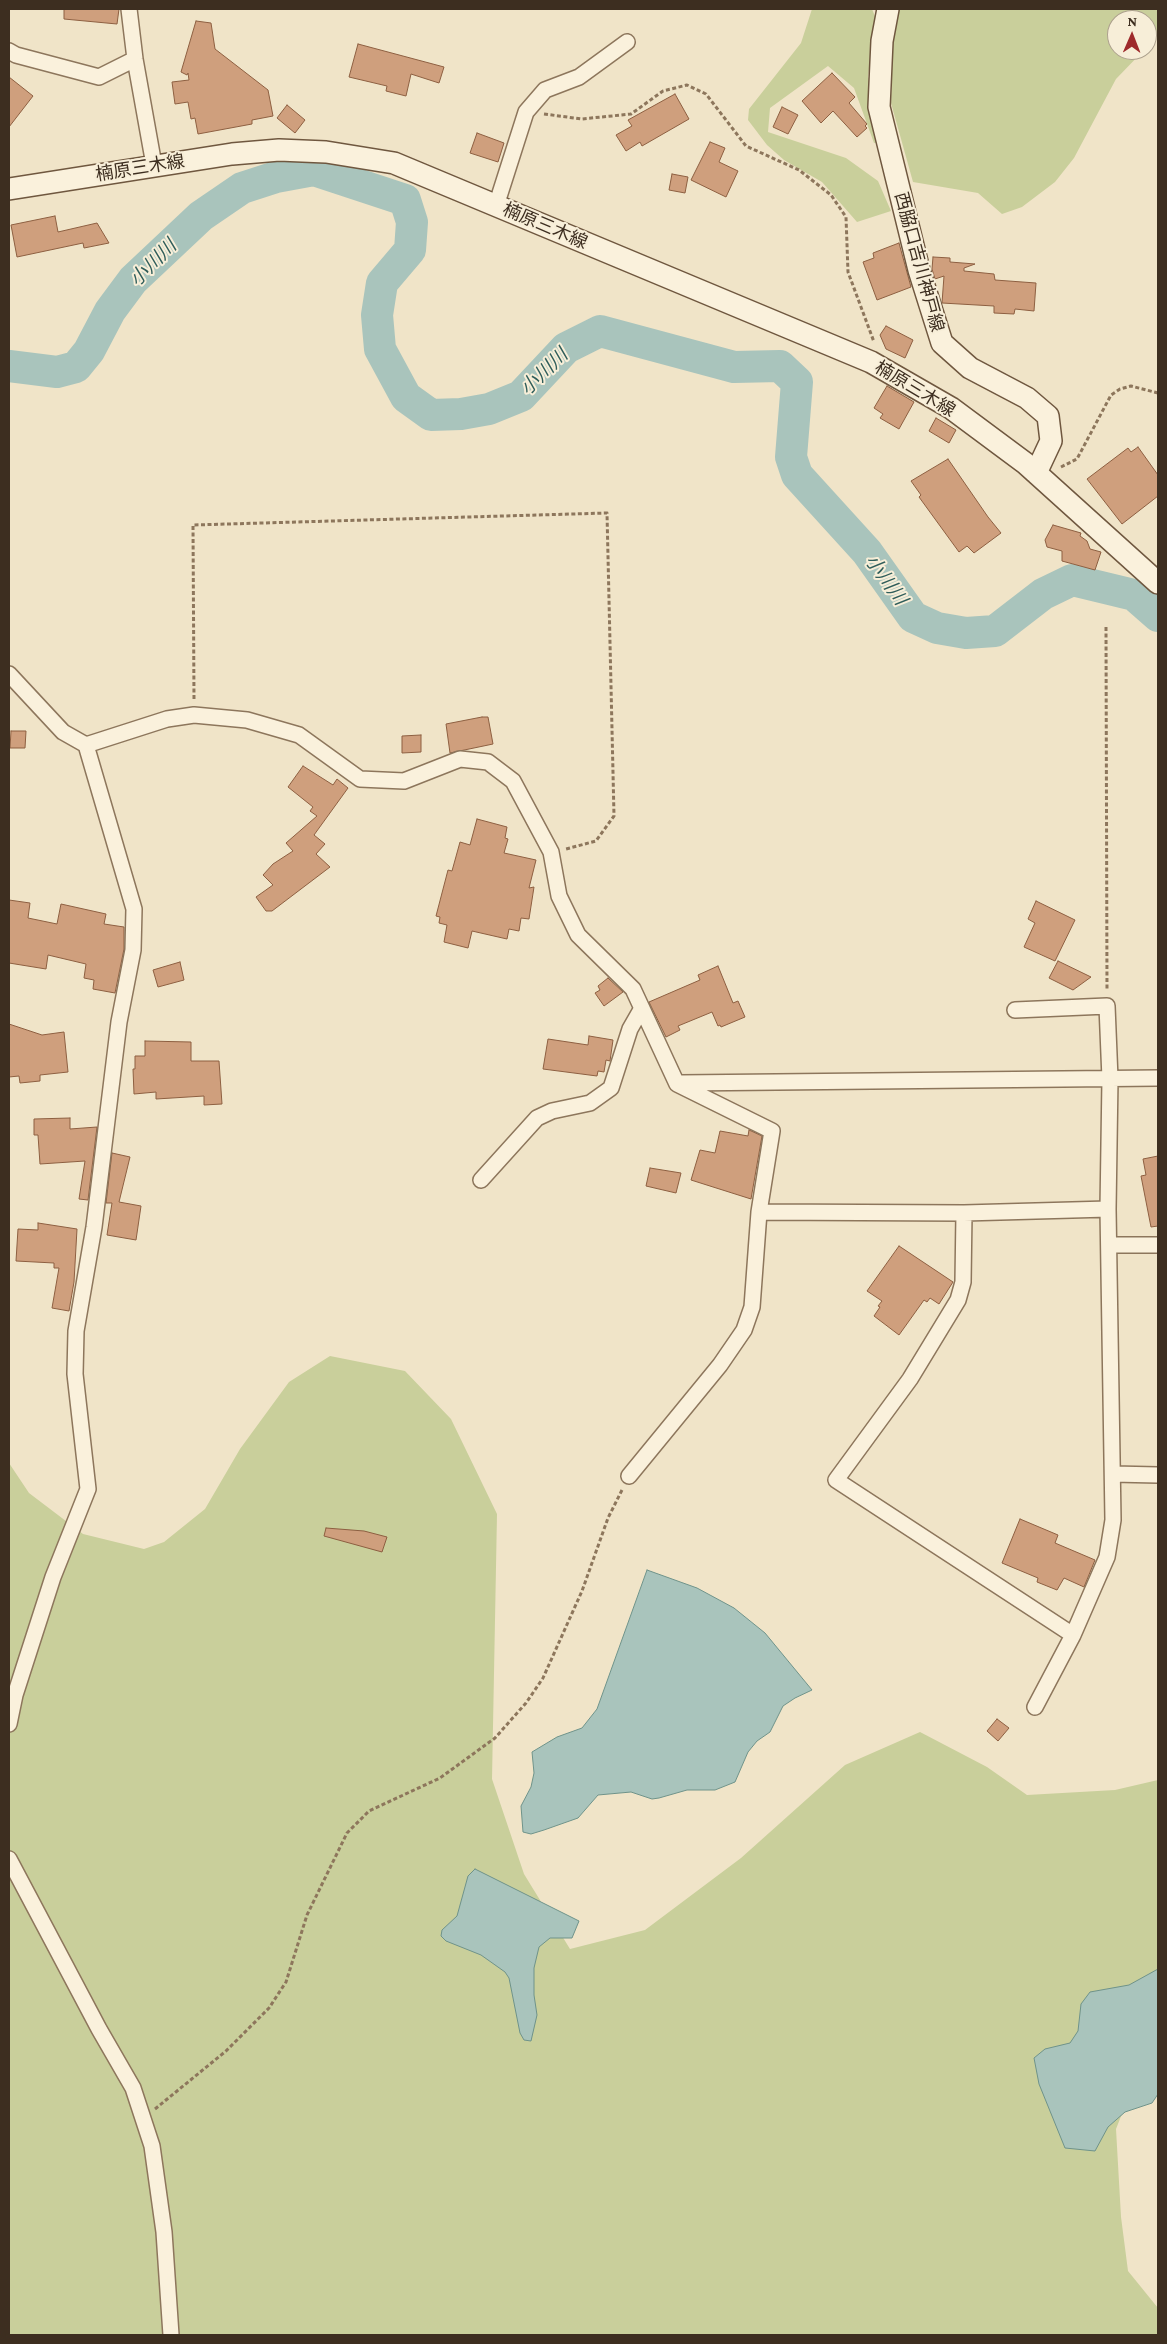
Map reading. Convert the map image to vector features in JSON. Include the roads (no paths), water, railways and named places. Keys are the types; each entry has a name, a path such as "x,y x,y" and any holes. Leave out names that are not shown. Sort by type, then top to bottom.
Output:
{"main road":[{"name":"西脇口吉川神戸線","path":"888,9 882,41 879,107 920,270 942,343 970,368 1026,398 1048,416 1051,441 1036,473"},
{"name":"楠原三木線","path":"9,189 154,165 279,150 326,152 394,163 871,362 950,408 1036,473"},
{"path":"1036,473 1158,583"}],"street":[{"path":"129,9 135,59 154,165"},
{"path":"496,206 526,112 544,90 580,77 627,42"},
{"path":"9,51 16,55 98,77 135,59"},
{"path":"9,674 64,732 86,745 134,909 133,950 119,1022 94,1227 76,1331 75,1374 88,1489 53,1577 15,1695 9,1724"},
{"path":"86,745 166,719 194,715 247,720 299,735 360,779 404,780 460,759 488,762 513,781 551,852 558,896 578,935 634,989 677,1084 772,1131 759,1212 752,1307 744,1330 720,1365 629,1476"},
{"path":"1015,1010 1108,1006 1110,1079 1108,1209 1113,1520 1107,1557 1073,1635 1035,1707"},
{"path":"481,1180 537,1118 552,1112 590,1103 610,1088 630,1029 642,1008"},
{"path":"677,1084 1158,1078"},
{"path":"759,1212 964,1213 1108,1209"},
{"path":"964,1213 963,1282 958,1300 910,1379 836,1480 1073,1635"},
{"path":"1109,1245 1158,1245"},
{"path":"1113,1474 1158,1475"},
{"path":"9,1859 99,2029 133,2088 152,2146 164,2232 172,2335"}],"water":[{"path":"647,1570 697,1588 734,1608 765,1633 812,1690 783,1706 770,1732 757,1741 748,1752 735,1782 715,1790 687,1790 652,1799 631,1792 598,1795 578,1818 531,1834 523,1832 521,1806 531,1787 534,1773 532,1752 557,1737 582,1728 597,1709"},
{"path":"475,1869 579,1921 572,1938 550,1938 539,1947 534,1968 534,1995 537,2015 531,2041 524,2040 520,2033 509,1978 505,1972 481,1955 446,1941 441,1936 442,1930 457,1916 468,1876"},
{"path":"1158,1969 1158,2094 1152,2103 1125,2112 1108,2127 1095,2151 1065,2148 1039,2084 1034,2058 1045,2049 1070,2043 1078,2031 1081,2004 1090,1992 1129,1985"}],"waterway":[{"name":"小川川","path":"9,366 57,372 76,367 89,351 110,311 133,280 201,216 242,188 276,177 314,170 405,200 412,222 410,250 382,283 377,315 380,349 406,397 431,415 461,414 489,409 521,396 566,348 600,331 734,367 780,366 797,382 791,457 797,475 867,552 913,617 937,628 966,633 995,631 1043,594 1072,580 1134,595 1158,616"}]}
